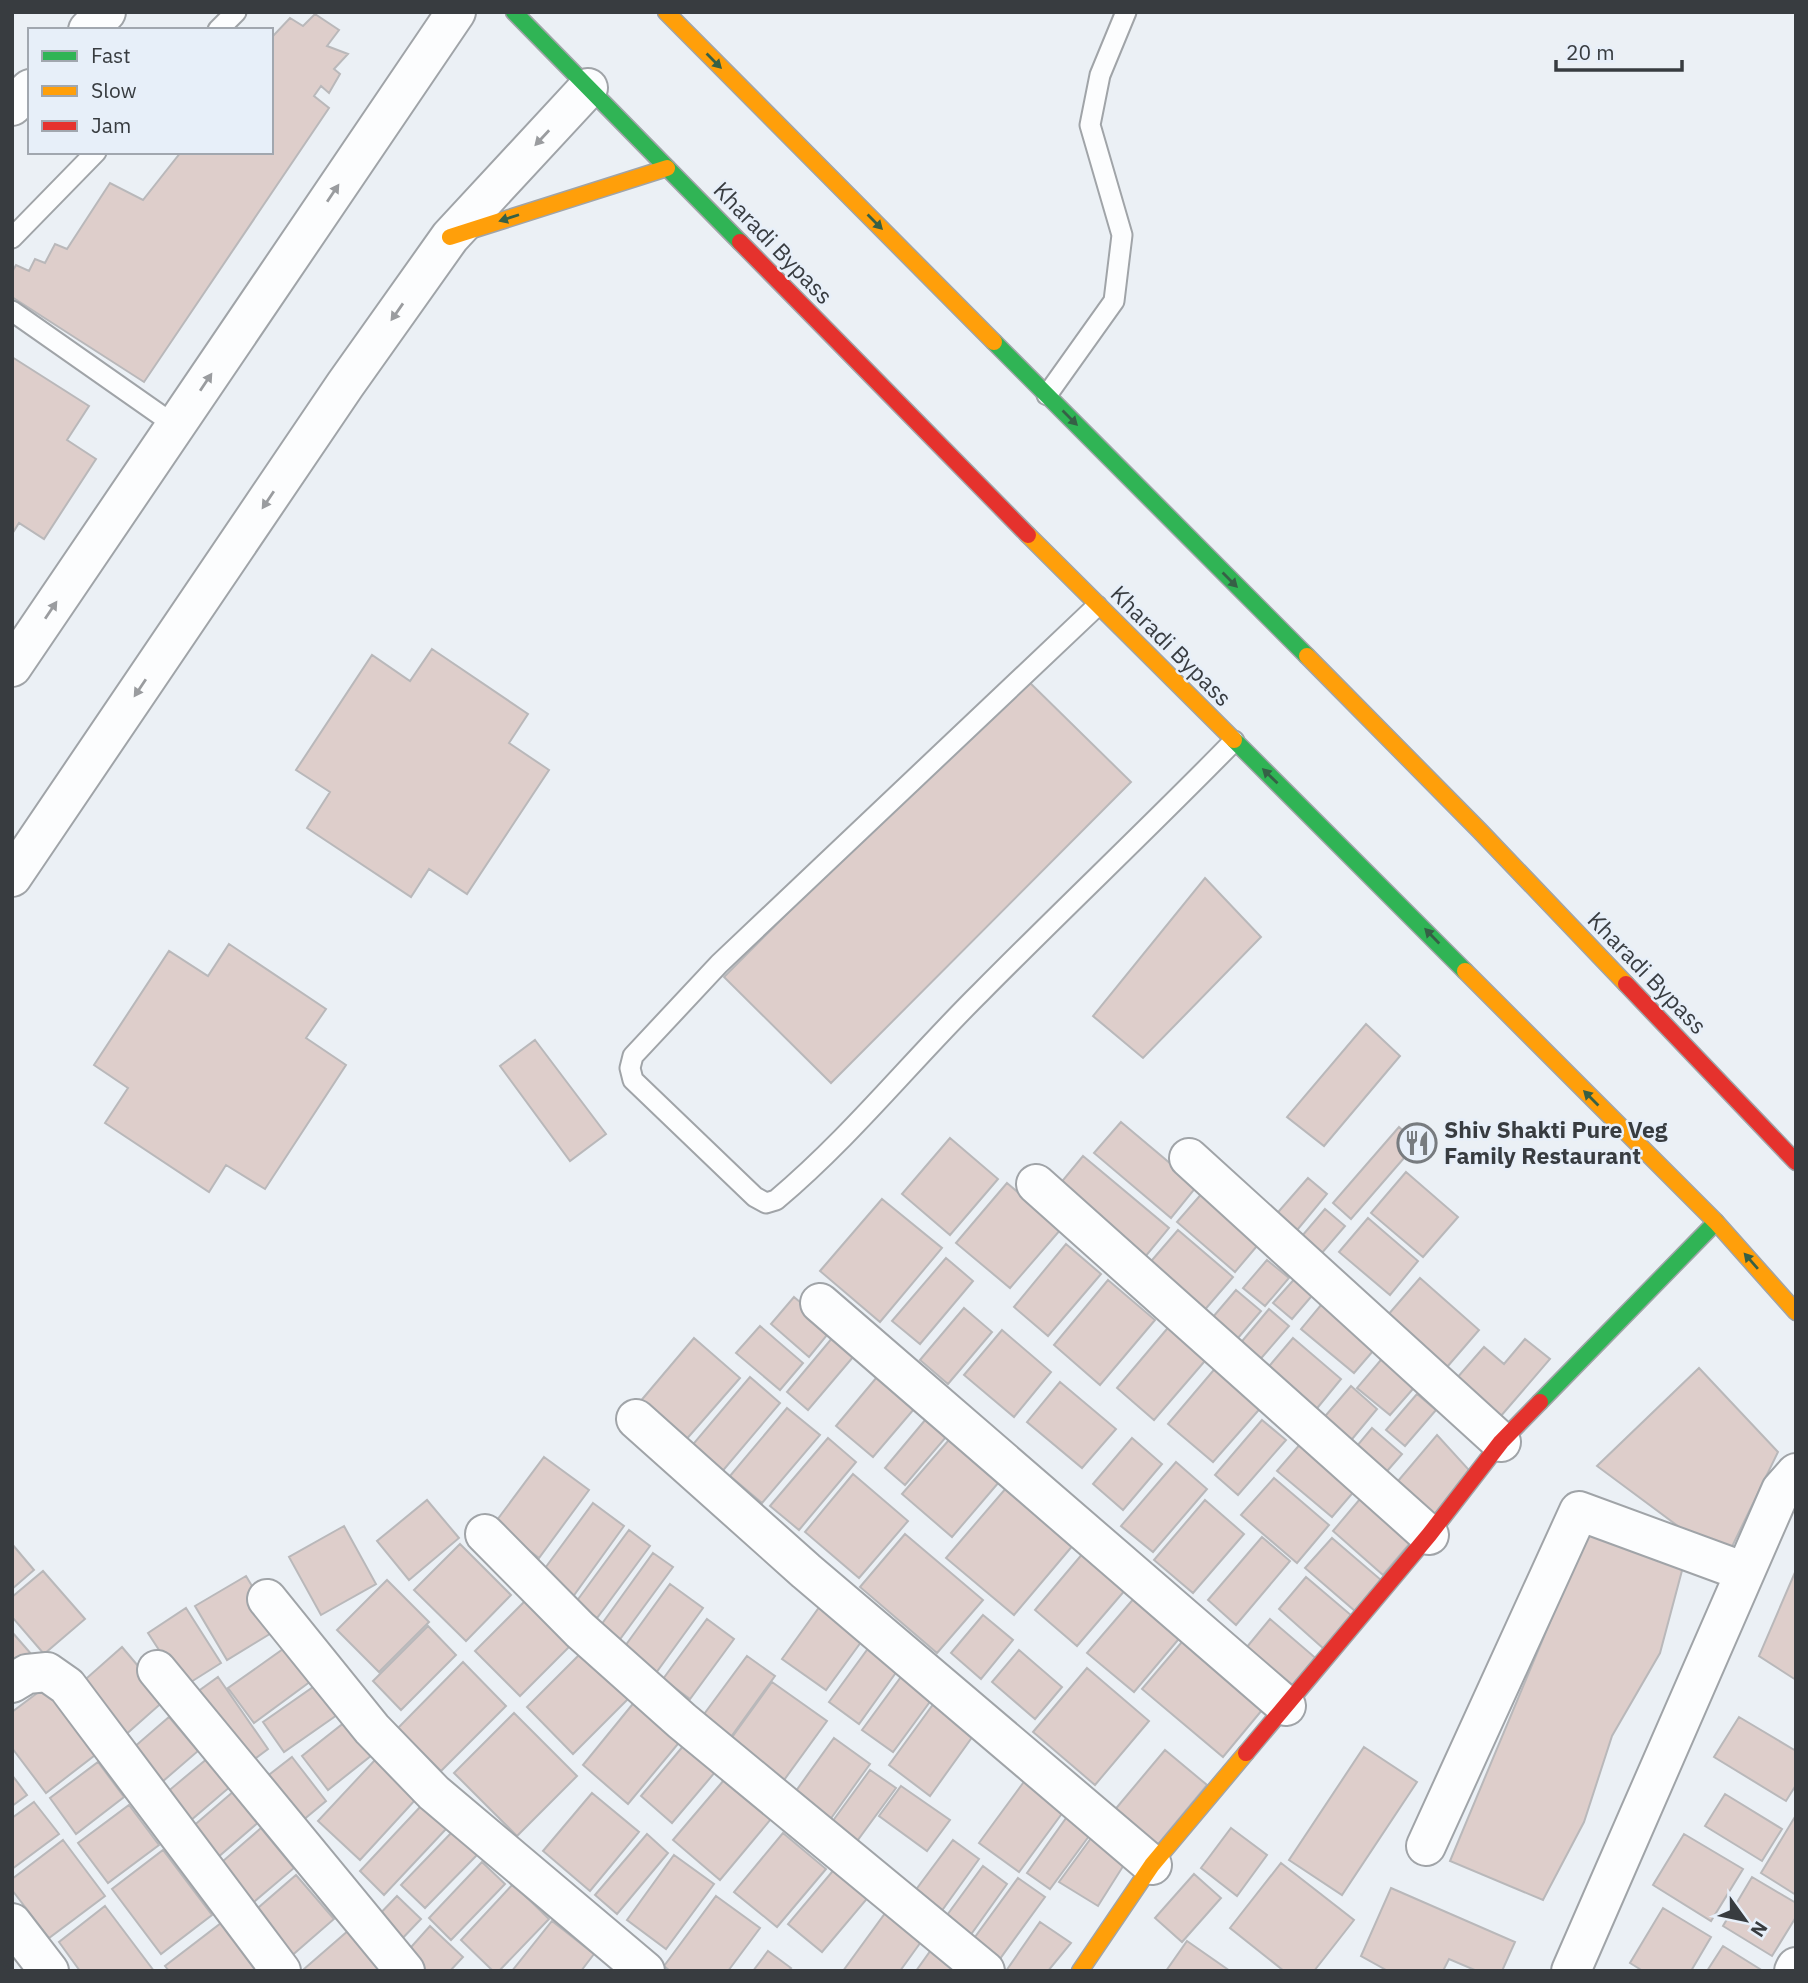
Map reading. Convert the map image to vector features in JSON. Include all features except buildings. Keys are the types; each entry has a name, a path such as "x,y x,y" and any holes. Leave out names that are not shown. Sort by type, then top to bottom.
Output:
{"main road":[{"name":"Kharadi Bypass","path":"513,12 1097,606 1403,906 1518,1026 1716,1222 1796,1312"},
{"name":"Kharadi Bypass","path":"666,12 1489,841 1796,1162"},
{"path":"450,237 667,168"},
{"path":"1080,1971 1152,1865 1429,1535 1501,1442 1716,1222"}],"street":[{"path":"90,28 106,12"},
{"path":"12,667 456,12"},
{"path":"12,877 345,385 450,237 589,88"},
{"path":"12,106 28,91"},
{"path":"1189,1158 1501,1442"},
{"path":"1036,1184 1429,1535"},
{"path":"820,1303 1286,1706"},
{"path":"636,1419 806,1571 1152,1865"},
{"path":"1571,1971 1781,1490 1796,1474"},
{"path":"1426,1846 1579,1511 1745,1572"},
{"path":"485,1534 580,1630 682,1720 985,1971"},
{"path":"267,1598 372,1729 434,1793 645,1971"},
{"path":"157,1670 405,1971"},
{"path":"12,1683 27,1674 47,1672 67,1686 281,1971"},
{"path":"12,1923 49,1971"}],"lane":[{"path":"220,28 236,12"},
{"path":"1046,395 1114,301 1122,235 1090,125 1101,75 1126,12"},
{"path":"12,238 94,154"},
{"path":"12,311 176,426"},
{"path":"1097,606 719,964 633,1056 630,1068 633,1080 755,1197 765,1203 776,1200 844,1136 980,992 1154,824 1234,741"}],"traffic: fast":[{"path":"514,12 740,242"},
{"path":"994,342 1307,656"},
{"path":"1234,740 1465,971"},
{"path":"1540,1402 1716,1222"}],"traffic: slow":[{"path":"666,12 994,342"},
{"path":"450,237 667,168"},
{"path":"1028,535 1234,740"},
{"path":"1307,656 1626,984"},
{"path":"1465,971 1716,1222 1796,1312"},
{"path":"1080,1971 1152,1865 1246,1753"}],"traffic: jam":[{"path":"740,242 1028,535"},
{"path":"1626,984 1796,1162"},
{"path":"1246,1753 1429,1535 1501,1442 1540,1402"}],"place":[{"name":"Shiv Shakti Pure Veg Family Restaurant","path":"1417,1143"}]}
